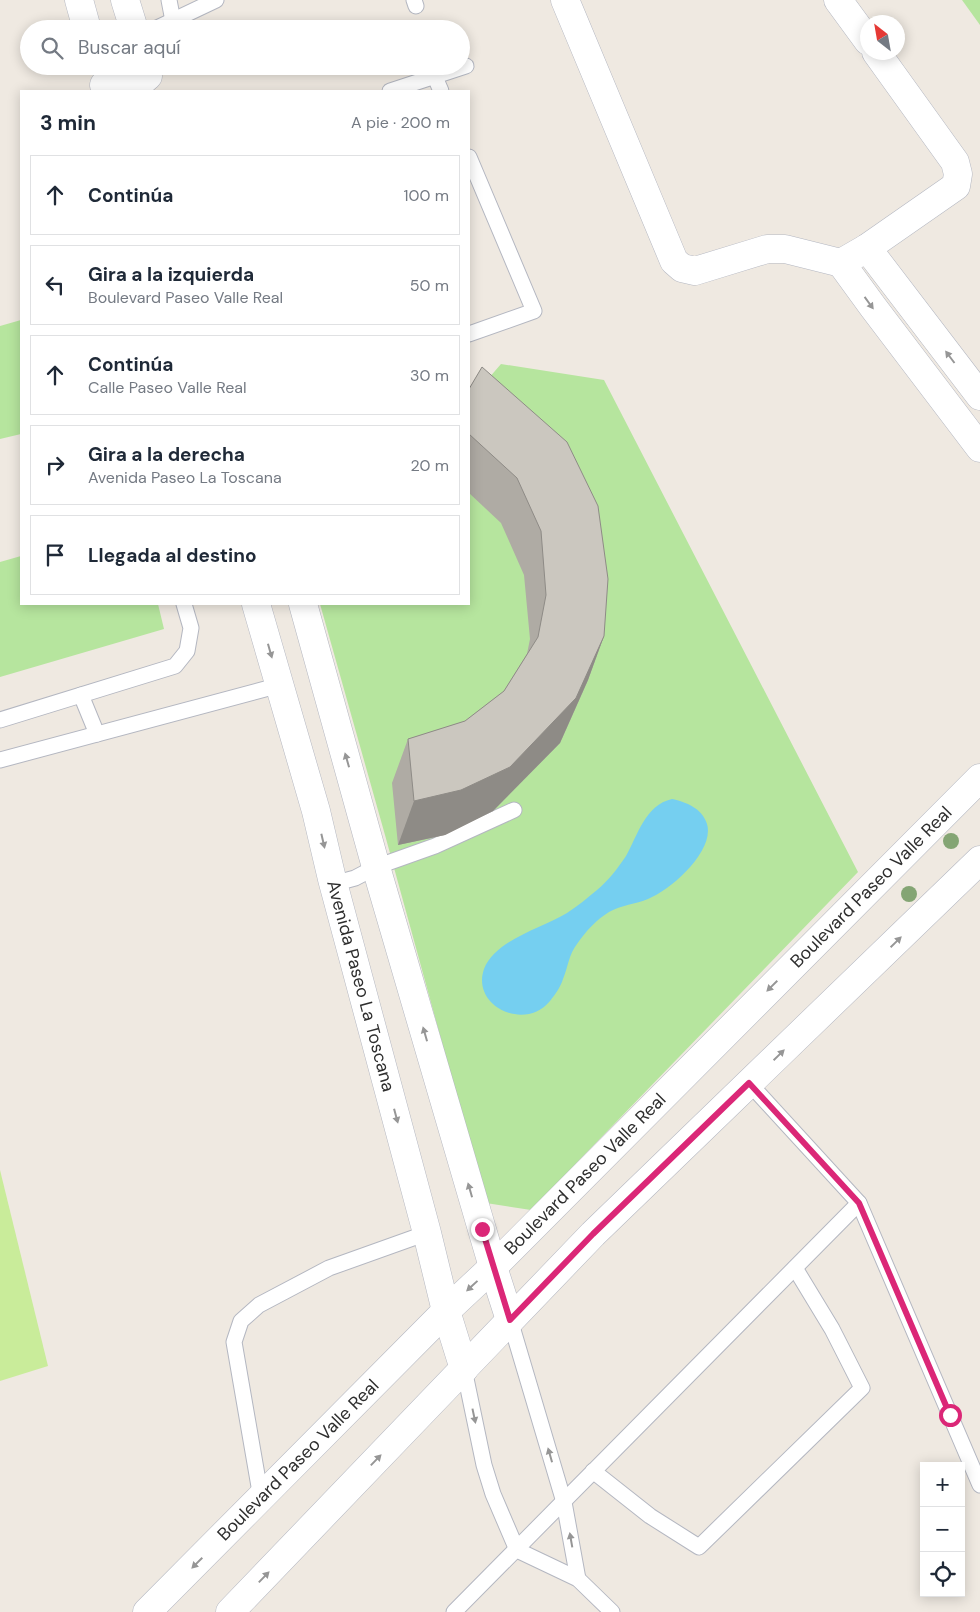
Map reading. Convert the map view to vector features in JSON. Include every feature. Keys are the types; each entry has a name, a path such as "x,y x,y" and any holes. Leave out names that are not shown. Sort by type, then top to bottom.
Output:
{"street":[{"path":"125,0 131,20"},
{"path":"565,0 674,260 682,268 696,271 767,249 785,249 841,263 980,448"},
{"path":"838,0 860,30"},
{"path":"841,263 867,248 956,186 958,174 955,162 882,60"},
{"path":"103,81 115,89 127,88 149,78"},
{"path":"867,248 980,396"},
{"name":"Avenida Paseo La Toscana","path":"256,605 316,811 332,879 427,1233 446,1311 464,1369"},
{"path":"303,605 376,867 510,1320"},
{"name":"Boulevard Paseo Valle Real","path":"148,1612 446,1311 493,1267 980,778"},
{"path":"316,811 321,803 336,795 351,795 358,799"},
{"path":"230,1612 593,1234 980,860"}],"lane":[{"path":"169,0 173,20"},
{"path":"175,20 216,0"},
{"path":"393,90 441,75"},
{"path":"435,77 441,90"},
{"path":"470,159 534,311 470,334"},
{"path":"0,720 175,666 187,651 191,628 184,605"},
{"path":"0,760 280,686"},
{"path":"81,695 96,734"},
{"path":"332,879 344,881 355,878 376,867 435,846 514,810"},
{"path":"749,1083 859,1203 980,1485"},
{"path":"454,1612 859,1203"},
{"path":"260,1498 234,1342 241,1321 259,1305 329,1268 427,1233"},
{"path":"594,1471 650,1516 700,1547 862,1388 832,1328 795,1268"},
{"path":"510,1320 564,1502 578,1579"},
{"path":"464,1369 484,1465 493,1494 517,1550 578,1579 612,1612"}],"green space":[{"path":"962,0 980,0 980,25"},
{"path":"20,320 20,434 0,439 0,326"},
{"path":"501,364 604,380 858,872 531,1210 486,1203 320,605 470,605 470,400"},
{"path":"20,556 20,605 158,605 164,629 0,677 0,562"},
{"path":"0,1170 48,1366 0,1381"}],"water":[{"path":"672,799 688,804 697,810 705,818 707,824 708,835 704,846 689,868 668,887 657,894 643,901 614,910 596,922 574,948 558,990 550,1001 539,1010 527,1014 515,1014 493,1004 485,994 482,982 484,969 490,959 509,942 567,913 601,886 613,874 626,856 649,814 655,807"}],"building":[{"path":"482,367 567,442 598,506 608,579 604,636 576,698 510,767 461,790 414,801 408,739 465,721 504,691 538,637 546,595 541,531 517,478 470,435 470,387"}],"route":[{"path":"482,1229 510,1320 593,1234 749,1083 859,1203 950,1415"}]}
